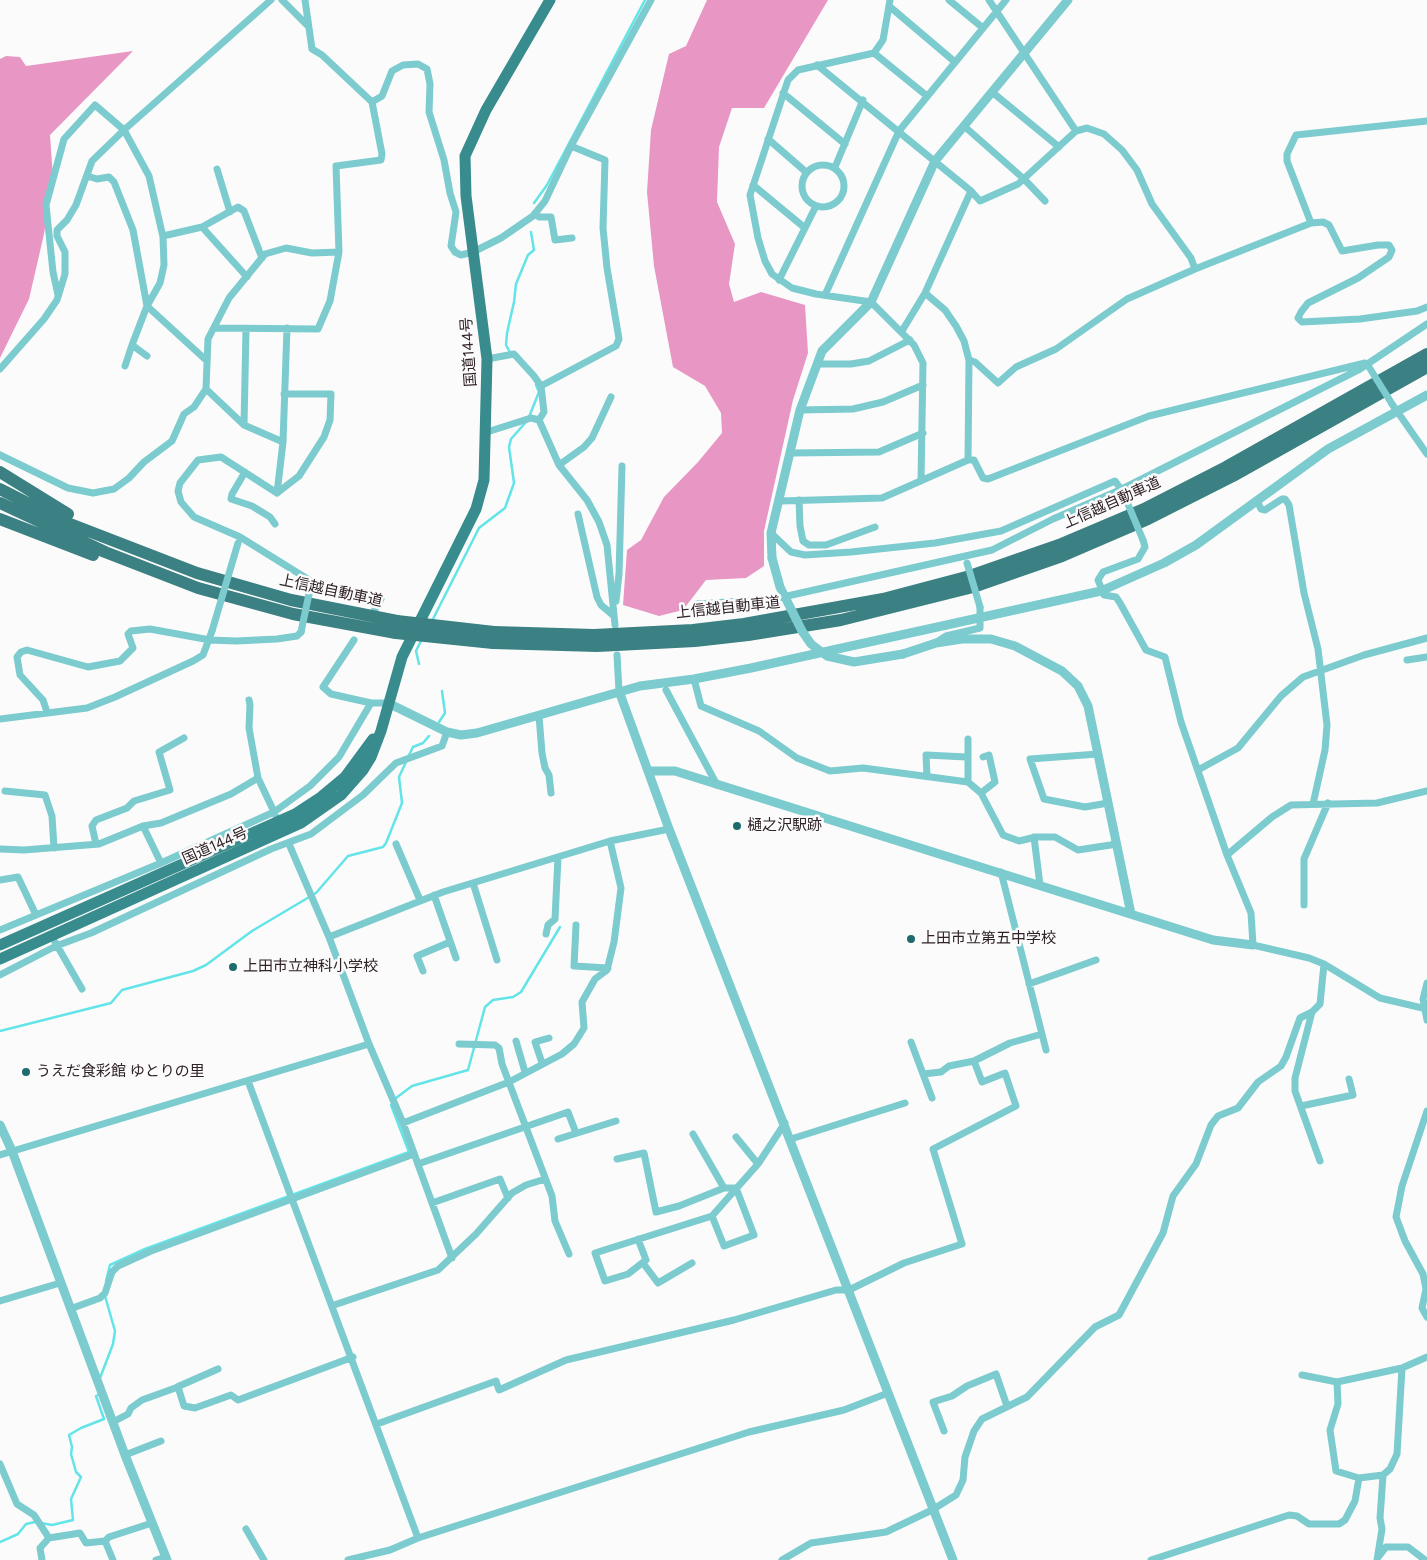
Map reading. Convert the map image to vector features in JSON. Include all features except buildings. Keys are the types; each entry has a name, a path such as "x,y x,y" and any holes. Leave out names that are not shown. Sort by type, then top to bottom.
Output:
{"highway":[{"name":"国道144号","path":"0,958 54,940 284,832 315,815 341,795 363,770 377,744 408,642 481,494 487,432 487,359 466,196 465,156 486,110 550,0"},
{"name":"上信越自動車道","path":"493,638 684,630 744,624 883,599 970,576 1059,545 1144,509 1226,467 1427,354"},
{"name":"上信越自動車道","path":"0,503 96,549 198,588 293,614 493,638 607,646 748,635 850,618 972,586 1062,556 1148,519 1233,476 1427,367"},
{"path":"0,472 83,522 124,541 246,588"},
{"name":"上信越自動車道","path":"0,489 65,522 114,542 246,588 397,627"},
{"path":"0,519 102,559 198,588"},
{"name":"国道144号","path":"0,945 321,797 356,765 373,739 388,703"}],"street":[{"path":"0,369 44,319 58,295 65,274 65,252 57,236 57,230 67,220 76,205 92,161 124,130 271,0"},
{"path":"282,0 307,26"},
{"path":"215,328 318,329 330,301 339,252 336,166 381,160 382,154 372,102 322,55 312,50 307,26 305,0"},
{"path":"372,102 382,96 392,71 403,65 418,64 427,69 430,84 429,112 444,160 450,193 456,212 452,246 455,252 461,255 473,252 501,238 535,213 545,201 571,146 651,0"},
{"path":"949,0 983,28"},
{"path":"989,0 1076,131"},
{"path":"825,295 899,131 1006,0"},
{"path":"1068,0 935,161 871,302 822,351 800,410 771,534 772,558 780,587 802,631 811,644 827,656 854,662 903,654 936,643 976,637 1015,646 1062,672 1078,686 1084,696 1098,754 1131,914"},
{"path":"890,3 955,62"},
{"path":"890,3 883,40 874,53 798,70 788,80 750,195 764,261 772,274 792,288 871,302 910,340 923,363 922,481"},
{"path":"874,53 927,96"},
{"path":"817,65 863,100 971,191 980,201 1008,190 1024,179 1076,131 1087,128 1104,134 1122,150 1137,170 1152,204 1191,258 1195,269"},
{"path":"992,92 1059,147"},
{"path":"783,93 844,144"},
{"path":"835,167 863,100"},
{"path":"58,295 53,272 46,205 64,139 95,105 124,130 149,176 163,236 164,265 160,283 147,306 125,366"},
{"path":"1311,223 1287,161 1287,154 1296,136 1427,121"},
{"path":"964,126 1024,179 1045,201"},
{"path":"768,139 806,172"},
{"path":"541,386 616,346 619,339 607,268 603,228 605,160 571,146"},
{"path":"824,164 835,167 844,180 845,188 842,196 837,203 830,206 816,206 809,201 802,188 802,181 806,172 824,164"},
{"path":"217,169 230,212"},
{"path":"87,176 97,179 109,177 114,182 134,230 147,306 207,360"},
{"path":"754,184 805,228"},
{"path":"902,331 925,293 971,191"},
{"path":"779,280 816,206"},
{"path":"163,236 202,227 238,207 244,212 262,258"},
{"path":"535,213 539,217 551,217 555,240 572,238"},
{"path":"969,360 975,362 998,384 1016,367 1056,349 1127,299 1195,269 1311,223 1323,222 1329,225 1342,251 1378,245 1389,245 1392,250 1390,257 1358,278 1308,304 1298,318 1302,322 1360,319 1417,311 1427,307"},
{"path":"202,227 247,277"},
{"path":"0,455 68,488 93,493 114,489 129,478 144,462 172,441 184,414 194,407 206,389 208,339 229,298 265,254 286,248 312,253 339,252"},
{"path":"925,293 945,310 956,326 964,341 969,360 968,460"},
{"path":"697,604 774,599 966,559 992,550 1052,519 1122,489 1369,365 1427,324"},
{"path":"277,493 283,442 287,328"},
{"path":"244,424 246,329"},
{"path":"817,364 851,364 869,361 910,340"},
{"path":"132,345 147,356"},
{"path":"487,359 512,354 541,386 544,412 531,419 487,432"},
{"path":"1369,365 1394,407 1427,454"},
{"path":"780,500 882,498 968,460 974,460 983,478 988,479 1149,416 1369,365"},
{"path":"800,410 853,409 883,402 923,385"},
{"path":"206,389 244,424 283,442"},
{"path":"277,493 298,476 324,437 330,420 331,394 284,394"},
{"path":"354,640 323,687 331,694 371,703 388,703 447,732 461,735 477,733 619,692 694,679 982,619 1101,591 1148,571 1196,545 1328,449 1394,407 1427,395"},
{"path":"559,465 584,447 592,438 610,397"},
{"path":"531,419 559,465 587,500 599,522 607,545 615,626"},
{"path":"791,453 879,452 923,433"},
{"path":"277,493 221,457 198,460 180,482 178,491 181,502 194,517 321,585 330,589 378,596 381,599 374,611"},
{"path":"614,616 619,574 622,466"},
{"path":"245,472 231,499 252,506 270,517 275,524"},
{"path":"771,534 791,552 805,555 935,543 1001,531 1115,481 1122,489 1145,548 1138,559 1100,575 1098,580 1101,591 1104,595 1116,597 1146,650 1165,657 1181,722 1227,855 1251,913 1253,945"},
{"path":"1257,501 1261,509 1266,510 1282,499 1285,499 1288,505 1321,671 1327,725 1325,750 1313,804"},
{"path":"799,500 800,526 804,540 808,545 826,545 874,527"},
{"path":"578,514 597,597 601,605 614,616"},
{"path":"0,719 87,708 115,697 203,655 210,640 239,540"},
{"path":"936,643 946,636 980,628 982,619 980,607 966,559"},
{"path":"47,712 43,700 20,675 17,657 21,652 27,650 88,667 120,661 133,648 128,634 131,631 150,629 210,640 277,639 297,636 301,632 309,594 312,591 318,592 321,585"},
{"path":"1198,770 1238,748 1281,696 1303,678 1364,655 1427,638"},
{"path":"617,655 619,692 669,829 785,1123 952,1560"},
{"path":"1407,660 1427,657"},
{"path":"694,679 701,706 759,731 797,758 830,771 863,768 968,782 981,793 1003,834 1019,841 1034,837 1055,837 1078,850 1117,844"},
{"path":"666,690 717,784"},
{"path":"248,700 250,706 249,728 258,778 277,817"},
{"path":"0,930 277,817 339,757 371,703"},
{"path":"539,716 542,753 545,768 549,775 550,793"},
{"path":"0,975 54,940 91,933 321,828 363,795 396,763 442,746 447,732"},
{"path":"96,844 92,826 96,820 127,808 134,801 170,790 160,752 184,738"},
{"path":"968,739 966,757 968,782"},
{"path":"1098,754 1030,759 1044,799 1086,807 1108,803"},
{"path":"927,776 926,755 966,757"},
{"path":"981,793 995,782 989,755 983,757"},
{"path":"649,771 675,771 1213,940 1253,945 1309,958 1324,964 1380,998 1426,1009"},
{"path":"0,849 54,848 96,844 143,826 161,822 231,794 258,778"},
{"path":"5,791 45,795 52,816 54,848"},
{"path":"1227,855 1283,809 1291,805 1377,803 1427,791"},
{"path":"1304,905 1304,859 1328,803"},
{"path":"143,826 161,863"},
{"path":"329,937 420,900 473,882 610,841 669,829"},
{"path":"1034,837 1040,885"},
{"path":"403,1123 509,1082 562,1054 574,1044 584,1028 582,1002 595,979 608,968 614,942 621,888 610,841"},
{"path":"289,844 329,937 369,1044 403,1123 452,1258"},
{"path":"396,844 420,900"},
{"path":"546,934 548,925 554,919 558,856"},
{"path":"1000,872 1046,1050"},
{"path":"0,880 18,877 36,915"},
{"path":"473,882 497,960"},
{"path":"434,895 456,958"},
{"path":"576,925 574,966 608,968"},
{"path":"54,940 82,989"},
{"path":"423,971 417,956 450,942"},
{"path":"1029,984 1096,960"},
{"path":"782,1560 812,1543 886,1532 932,1510 956,1495 963,1480 966,1457 974,1431 982,1419 1027,1397 1090,1331 1119,1315 1162,1233 1173,1196 1196,1164 1211,1125 1218,1116 1238,1108 1258,1082 1281,1066 1286,1058 1300,1018 1312,1012 1320,1004 1324,964"},
{"path":"1427,983 1423,999 1427,1020"},
{"path":"1312,1012 1295,1078 1296,1091 1320,1161"},
{"path":"923,1074 941,1072 949,1066 974,1061 1010,1043 1042,1034"},
{"path":"542,1063 536,1042 549,1038"},
{"path":"516,1041 525,1072"},
{"path":"911,1042 932,1098"},
{"path":"0,1155 369,1044"},
{"path":"459,1044 496,1045 499,1048 502,1064 552,1196 555,1221 569,1254"},
{"path":"377,1424 496,1381 499,1390 566,1360 734,1320 836,1290 849,1290 904,1263 962,1244 933,1149 1016,1106 1005,1073 982,1082 974,1061"},
{"path":"1301,1106 1354,1096 1349,1079"},
{"path":"248,1081 334,1305 418,1538"},
{"path":"791,1139 904,1103"},
{"path":"1427,1111 1402,1186 1396,1216 1405,1241 1423,1274 1426,1289 1422,1308 1427,1317"},
{"path":"418,1164 568,1112 576,1133"},
{"path":"558,1139 616,1121"},
{"path":"638,1239 646,1260 628,1274 604,1281 595,1253 638,1239 712,1216 758,1164 785,1123"},
{"path":"0,1125 12,1151 112,1422 167,1558 156,1560"},
{"path":"693,1134 724,1188"},
{"path":"736,1137 758,1164"},
{"path":"617,1159 644,1153 656,1212 680,1206 724,1188 736,1188"},
{"path":"70,1309 100,1298 105,1293 112,1272 118,1266 414,1154"},
{"path":"432,1203 500,1179 508,1198"},
{"path":"334,1305 424,1277 438,1270 452,1258 508,1198 520,1188 546,1179"},
{"path":"712,1216 724,1246 754,1235 736,1188"},
{"path":"643,1263 658,1282 692,1263"},
{"path":"0,1301 60,1283"},
{"path":"177,1387 184,1406 195,1408 231,1395 238,1400 353,1357"},
{"path":"1302,1375 1337,1382 1402,1368 1427,1357"},
{"path":"1337,1382 1338,1404 1330,1430 1336,1471 1359,1478 1383,1475 1390,1469 1397,1454 1402,1368"},
{"path":"112,1422 128,1414 131,1408 142,1400 218,1369"},
{"path":"944,1431 932,1402 952,1396 967,1386 996,1374 1007,1406"},
{"path":"348,1560 390,1550 418,1538 749,1432 844,1410 888,1393"},
{"path":"125,1455 161,1441"},
{"path":"0,1464 17,1504 34,1515 49,1538"},
{"path":"1377,1559 1382,1530 1380,1518 1383,1475"},
{"path":"1151,1560 1289,1516 1297,1516 1310,1524 1340,1524 1349,1515 1355,1501 1359,1478"},
{"path":"42,1560 40,1548 49,1538 80,1532 86,1543 105,1541 109,1537 152,1522"},
{"path":"246,1529 264,1560"},
{"path":"105,1541 113,1560"},
{"path":"1377,1559 1386,1547 1408,1547 1425,1560"}],"shaded area":[{"path":"707,0 828,0 764,108 732,108 719,147 717,202 735,244 729,284 734,302 761,292 805,305 808,353 793,400 764,531 764,566 746,578 706,580 683,610 659,616 623,605 627,550 641,540 664,497 698,462 722,433 721,413 705,386 673,367 654,266 647,192 651,130 669,54 686,46"},
{"path":"133,51 50,135 53,178 44,234 29,299 0,358 0,59 6,56 20,57 26,66"}],"waterway":[{"path":"534,203 547,185 645,0"},
{"path":"511,354 506,345 507,333 516,284 528,255 534,250 531,232"},
{"path":"529,417 539,392 536,385"},
{"path":"432,621 479,528 505,508 514,483 509,447 511,439 526,422"},
{"path":"419,664 416,651 422,639"},
{"path":"439,722 445,713 442,691"},
{"path":"408,757 413,747 423,743 429,736"},
{"path":"0,1031 111,1003 122,990 193,971 206,965 252,931 316,893 348,856 383,847 386,843 402,803 399,777 406,762"},
{"path":"396,1098 412,1086 468,1070 485,1007 493,1000 513,997 521,992 560,927"},
{"path":"106,1281 110,1265 145,1249 409,1152 391,1105"},
{"path":"100,1378 113,1344 115,1331 105,1296"},
{"path":"41,1523 52,1525 73,1520 71,1499 81,1477 76,1472 71,1454 72,1447 69,1435 104,1419 96,1396 100,1394"},
{"path":"0,1542 18,1534 26,1524 35,1522"}],"place":[{"name":"樋之沢駅跡","path":"737,826"},
{"name":"上田市立第五中学校","path":"911,939"},
{"name":"上田市立神科小学校","path":"233,967"},
{"name":"うえだ食彩館 ゆとりの里","path":"26,1072"}]}
